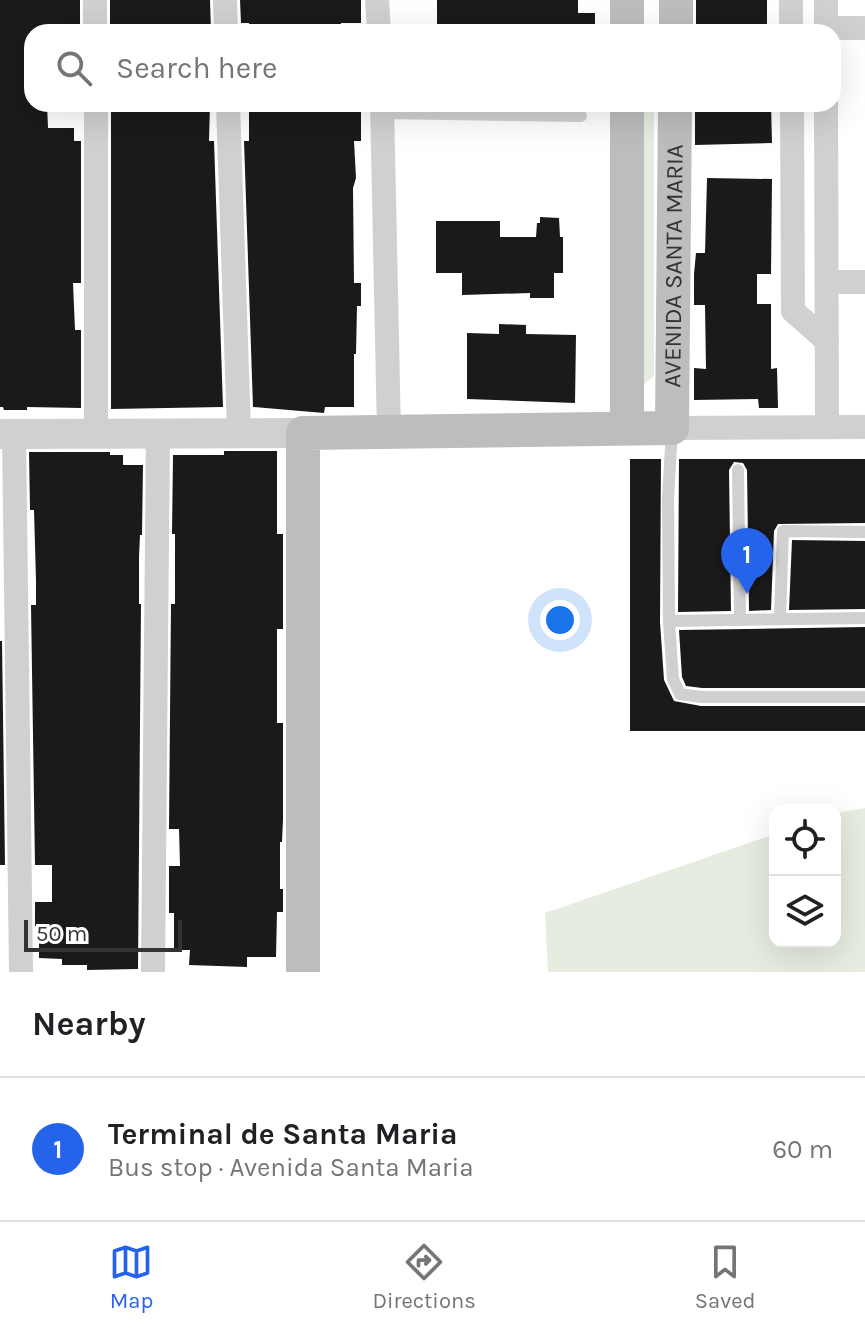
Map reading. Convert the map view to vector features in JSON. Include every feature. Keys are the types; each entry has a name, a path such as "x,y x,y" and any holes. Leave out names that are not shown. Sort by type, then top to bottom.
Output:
{"main road":[{"path":"627,0 627,24"},
{"path":"676,0 676,24"},
{"name":"AVENIDA SANTA MARIA","path":"627,112 627,427"},
{"name":"AVENIDA SANTA MARIA","path":"672,428 675,112"},
{"path":"303,972 303,433 672,428"}],"street":[{"path":"95,0 95,24"},
{"path":"225,0 226,24"},
{"path":"377,0 378,24"},
{"path":"791,0 791,24"},
{"path":"826,0 826,24"},
{"path":"841,29 865,28"},
{"path":"96,112 96,433"},
{"path":"228,112 239,432"},
{"path":"382,112 389,432"},
{"path":"792,112 793,311 827,341"},
{"path":"826,112 827,427"},
{"path":"827,282 865,282"},
{"path":"672,428 865,427"},
{"path":"153,972 158,431"},
{"path":"21,972 7,434 158,431 303,433"}],"lane":[{"path":"482,112 581,116"},
{"path":"672,428 668,498 669,621 673,679 680,694 701,697 865,697"},
{"path":"738,470 740,618"},
{"path":"780,618 783,531 865,532"},
{"path":"669,621 865,618"}],"shaded area":[{"path":"632,112 654,112 654,376 633,394"},
{"path":"865,808 865,972 548,972 545,913 769,836 769,948 841,948 841,812"}],"building":[{"path":"0,0 80,0 80,24 24,24 24,112 47,112 48,128 74,128 74,141 81,141 81,283 73,283 75,330 81,330 81,408 27,407 27,410 4,410 0,407"},
{"path":"110,0 210,0 211,24 110,24"},
{"path":"240,0 361,0 361,23 241,23"},
{"path":"437,0 578,0 578,13 595,13 595,24 437,24"},
{"path":"696,0 767,0 767,24 696,24"},
{"path":"111,112 210,112 209,141 214,141 223,407 111,409"},
{"path":"249,112 361,112 361,141 354,141 354,283 361,283 361,306 357,306 354,407 325,407 324,413 253,407 244,141 249,141"},
{"path":"695,112 771,112 772,143 695,145"},
{"path":"707,178 772,179 771,274 757,274 757,304 771,304 771,369 777,368 778,408 759,408 758,399 694,400 694,368 706,369 705,305 694,305 694,274 696,253 705,253"},
{"path":"540,217 559,218 560,237 563,237 563,273 554,273 554,298 530,298 530,293 462,295 462,273 436,273 436,221 500,221 500,237 536,237"},
{"path":"499,324 526,325 526,334 576,335 575,403 467,399 467,333 499,334"},
{"path":"224,451 277,451 277,534 283,534 283,629 277,629 277,723 283,723 280,889 283,889 283,912 277,912 276,957 247,957 247,967 189,965 190,950 174,950 174,913 169,913 169,866 180,866 179,829 169,829 171,604 175,604 173,455 224,455"},
{"path":"29,452 110,452 110,455 123,455 123,465 143,465 139,557 138,969 87,970 87,965 62,965 62,959 39,958 35,902 52,902 52,865 35,865 31,605 36,605 36,581"},
{"path":"630,459 661,459 660,622 664,680 674,701 701,706 865,706 865,731 630,731"},
{"path":"679,459 865,459 865,523 778,524 774,531 771,610 749,611 747,470 743,463 734,462 729,470 731,611 678,612"},
{"path":"792,540 865,541 865,609 789,610"},
{"path":"865,627 865,688 702,688 686,686 682,677 679,630"},
{"path":"2,641 5,865 0,865"}],"place":[{"name":"Terminal de Santa Maria","path":"747,594"}]}
